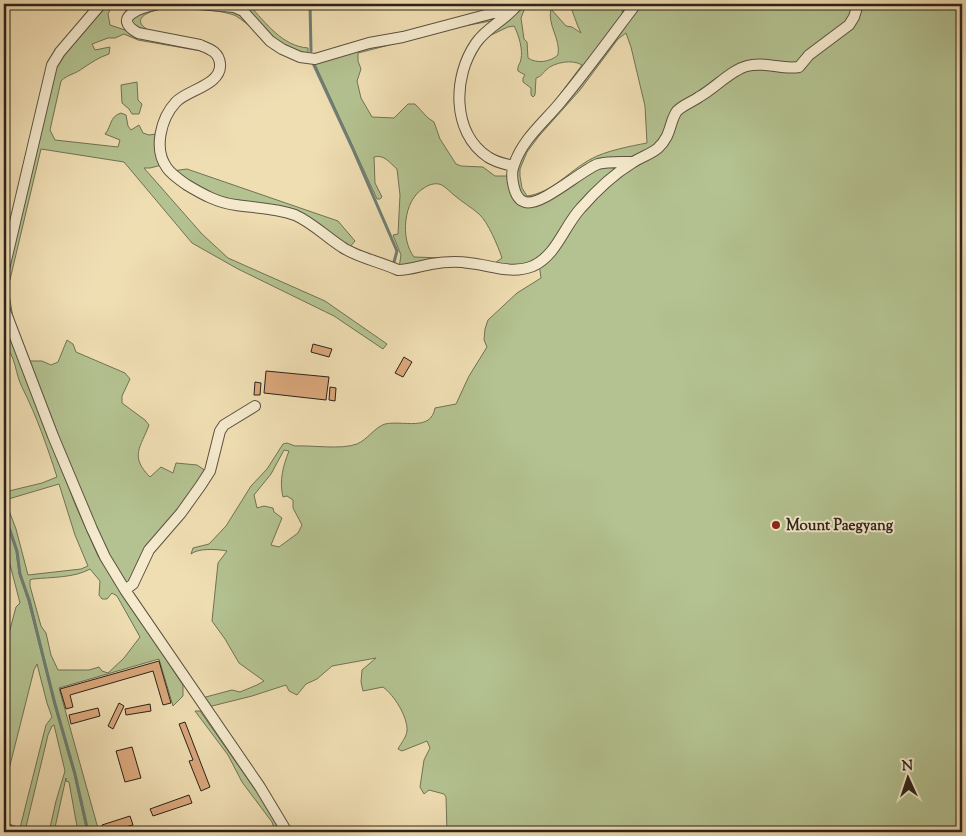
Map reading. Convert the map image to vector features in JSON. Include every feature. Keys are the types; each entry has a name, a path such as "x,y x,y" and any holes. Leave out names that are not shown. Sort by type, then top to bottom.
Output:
{"street":[{"path":"4,269 52,65 60,52 101,4"},
{"path":"158,4 133,12 128,17 127,22 130,28 138,33 204,47 214,52 220,62 220,69 216,76 210,82 176,102 166,118 159,143 164,164 170,173 193,189 220,201 234,205 269,209 296,216 316,227 344,249 398,270 447,262 468,262 512,270 534,265 544,259 552,250 581,208 632,162 654,151 662,144 668,135 676,113 682,106 709,92 741,68 756,64 782,68 799,67 809,55 849,25 858,4"},
{"path":"198,4 234,7 243,11 270,41 282,49 300,57 315,59 497,12 518,4"},
{"path":"513,166 489,158 478,148 465,128 459,91 462,72 475,44 484,33 511,14 518,4"},
{"path":"632,162 600,164 535,202 525,203 519,199 512,175 513,166 536,128 558,106 636,4"},
{"path":"4,308 53,436 105,557 125,590 260,787 287,832"},
{"path":"125,590 132,584 149,550 182,514 210,471 220,431 224,425 254,406"}],"green space":[{"path":"107,4 131,4 111,8 108,14 110,25 137,34 199,47 213,53 218,63 218,69 212,77 175,100 162,120 157,143 162,165 144,168 202,234 228,258 325,301 387,344 383,349 334,316 238,269 192,243 124,162 41,149 8,288 13,318 30,361 42,361 51,365 58,362 67,340 73,344 76,352 125,373 130,379 122,396 122,403 149,425 140,446 138,457 144,470 150,477 161,467 173,473 176,463 197,465 206,471 188,501 141,560 131,583 125,585 106,553 16,336 4,301 5,278 56,65","holes":["124,34 138,40 207,52 215,59 216,69 207,79 175,97 164,115 156,134 149,135 143,133 139,125 131,130 128,126 126,115 121,113 114,117 105,134 120,140 118,147 55,140 50,130 61,81 95,60 109,54 110,47 95,50 92,44"]},
{"path":"235,4 249,5 282,38 290,43 308,48 308,54 288,48 278,42"},
{"path":"569,4 633,4 556,104 545,114 582,65 569,62 549,67 541,76 536,78 535,95 533,97 531,95 531,88 523,82 525,75 518,71 521,51 519,38 514,26 489,36 486,35 505,24 526,5 521,18 524,39 527,42 528,58 539,62 551,59 558,55 558,43 551,21 551,9 566,26 572,27 581,33"},
{"path":"640,4 856,4 852,16 798,65 756,62 681,105 666,134 644,154 618,159 534,199 521,197 515,175 522,155","holes":["626,33 645,106 647,143 597,156 553,186 527,196 522,188 520,176 520,169 527,152 580,90 618,39"]},
{"path":"860,4 962,4 962,832 447,832 446,797 444,794 429,790 424,794 420,787 424,760 430,748 427,741 402,751 398,749 405,738 407,725 392,695 383,687 363,691 361,682 362,670 376,658 332,666 317,679 306,684 297,695 289,691 286,685 208,707 202,698 232,690 240,692 264,681 239,663 212,621 218,563 227,551 213,549 191,554 193,548 209,544 226,526 251,486 267,469 283,444 326,447 350,446 361,442 385,424 422,423 428,420 435,408 456,404 469,376 487,347 484,340 488,320 517,293 541,278 539,264 574,219 622,173 655,153 677,114 748,67 791,70 832,39","holes":["284,450 289,451 282,474 283,497 287,496 293,500 293,508 302,525 298,533 279,547 271,545 282,518 274,512 273,508 264,506 257,508 254,495 271,474"]},
{"path":"156,6 219,7 242,13 255,31 241,19 230,14 182,8 160,9 143,16 141,24 154,33 131,26 130,18"},
{"path":"498,15 496,20 464,26 358,53 361,69 357,81 361,98 372,117 394,118 408,104 415,104 434,122 440,139 456,164 483,167 495,176 510,176 524,206 601,166 621,166 543,257 523,266 492,265 502,258 492,234 482,218 476,211 443,186 435,184 427,186 417,194 408,210 405,230 407,240 414,257 442,258 399,268 401,255 393,235 398,234 400,195 397,169 384,158 374,157 375,183 382,197 377,199 315,61"},
{"path":"137,82 138,100 142,104 139,114 132,114 122,103 121,85"},
{"path":"187,169 338,221 355,241 349,248 317,225 220,199 172,171"},
{"path":"4,324 75,504 98,556 183,685 183,696 173,706 159,659 59,688 99,832 88,832 30,600 20,574 17,551 4,511 4,479 9,491 42,483 57,477 11,354 4,345","holes":["59,484 75,535 88,566 81,569 28,575 16,529 5,500","90,569 100,581 99,595 102,599 107,599 112,593 117,596 140,637 124,658 108,673 102,671 99,667 89,670 58,670 51,655 46,633 41,626 30,580 70,576"]},
{"path":"4,515 16,551 19,574 28,600 74,774 87,832 78,832 69,782 66,781 66,778 54,832 49,832 65,771 54,725 48,735 25,831 28,832 8,832 4,830 4,822 20,828 46,725 52,717 37,664 4,789 4,652 16,607 20,603 4,546"},
{"path":"195,711 200,711 266,805 281,832 271,832 274,828 272,822 242,782 228,755"}],"building":[{"path":"313,344 332,349 329,357 311,352"},
{"path":"404,357 412,362 403,377 395,373"},
{"path":"266,371 329,377 326,400 264,393"},
{"path":"255,382 261,383 260,395 254,395"},
{"path":"330,387 336,388 335,401 329,400"},
{"path":"159,661 171,703 163,705 153,671 70,695 73,707 66,709 60,689"},
{"path":"119,703 124,706 113,729 108,726"},
{"path":"150,704 151,711 126,715 125,709"},
{"path":"98,708 100,716 71,724 69,715"},
{"path":"185,722 210,787 201,791 189,761 193,760 179,724"},
{"path":"132,747 141,778 125,782 116,751"},
{"path":"189,795 192,803 153,816 150,809"},
{"path":"130,816 133,825 104,832 102,825"}],"waterway":[{"path":"310,4 311,51"},
{"path":"623,12 627,4"},
{"path":"313,63 397,251 394,262"},
{"path":"4,513 17,551 20,574 29,600 75,774 88,832"}],"place":[{"name":"Mount Paegyang","path":"776,525"}]}
